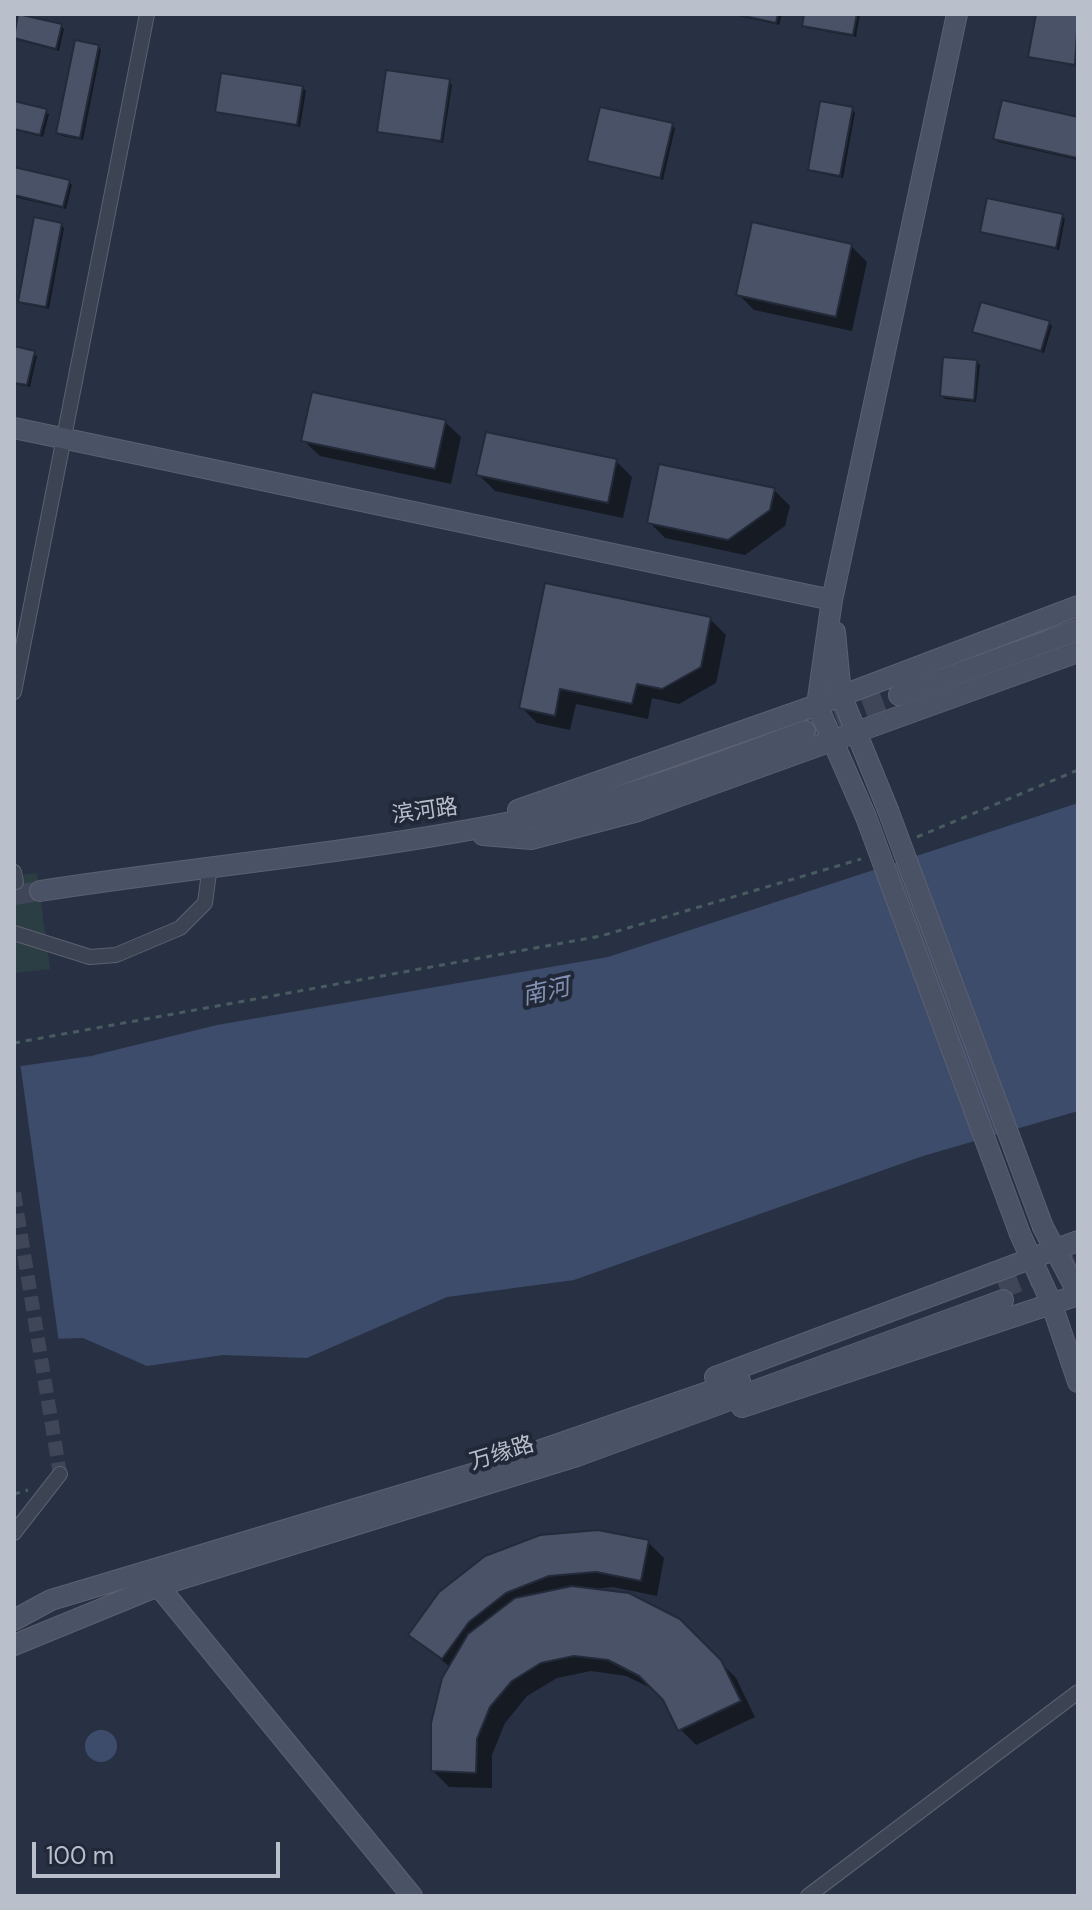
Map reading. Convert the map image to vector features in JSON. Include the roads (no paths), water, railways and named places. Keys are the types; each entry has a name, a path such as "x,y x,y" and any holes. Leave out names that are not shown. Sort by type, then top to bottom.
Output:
{"main road":[{"path":"957,14 832,600 817,705 866,817 1020,1234 1051,1302 1078,1382"},
{"path":"14,428 832,600"},
{"path":"577,1456 776,1397 1078,1294 1043,1227 888,810 841,695 832,600"},
{"path":"455,832 817,705 1078,606"},
{"path":"899,695 1078,630"},
{"path":"455,832 531,839 638,811 1078,652"},
{"name":"滨河路","path":"40,891 455,832 547,815 658,786 805,731"},
{"path":"543,1450 760,1357 1078,1241"},
{"name":"万缘路","path":"14,1620 51,1600 144,1569 543,1450 1001,1294 577,1456 158,1586 14,1645"},
{"path":"144,1569 412,1896"}],"street":[{"path":"14,692 147,14"},
{"path":"14,933 90,957 116,955 180,928 205,903 210,865"},
{"path":"14,1533 60,1474"},
{"path":"808,1896 1078,1692"}],"water":[{"name":"南河","path":"1078,803 1078,1111 923,1156 574,1280 447,1297 307,1358 223,1355 147,1366 83,1338 14,1340 14,1067 91,1056 217,1025 608,957"},
{"path":"101,1730 113,1734 117,1746 113,1758 101,1762 89,1758 85,1746 89,1734"}],"tunnel":[{"path":"808,729 899,695"},
{"path":"14,895 40,891"},
{"path":"14,1193 60,1474"},
{"path":"1000,1289 1078,1259"}]}
